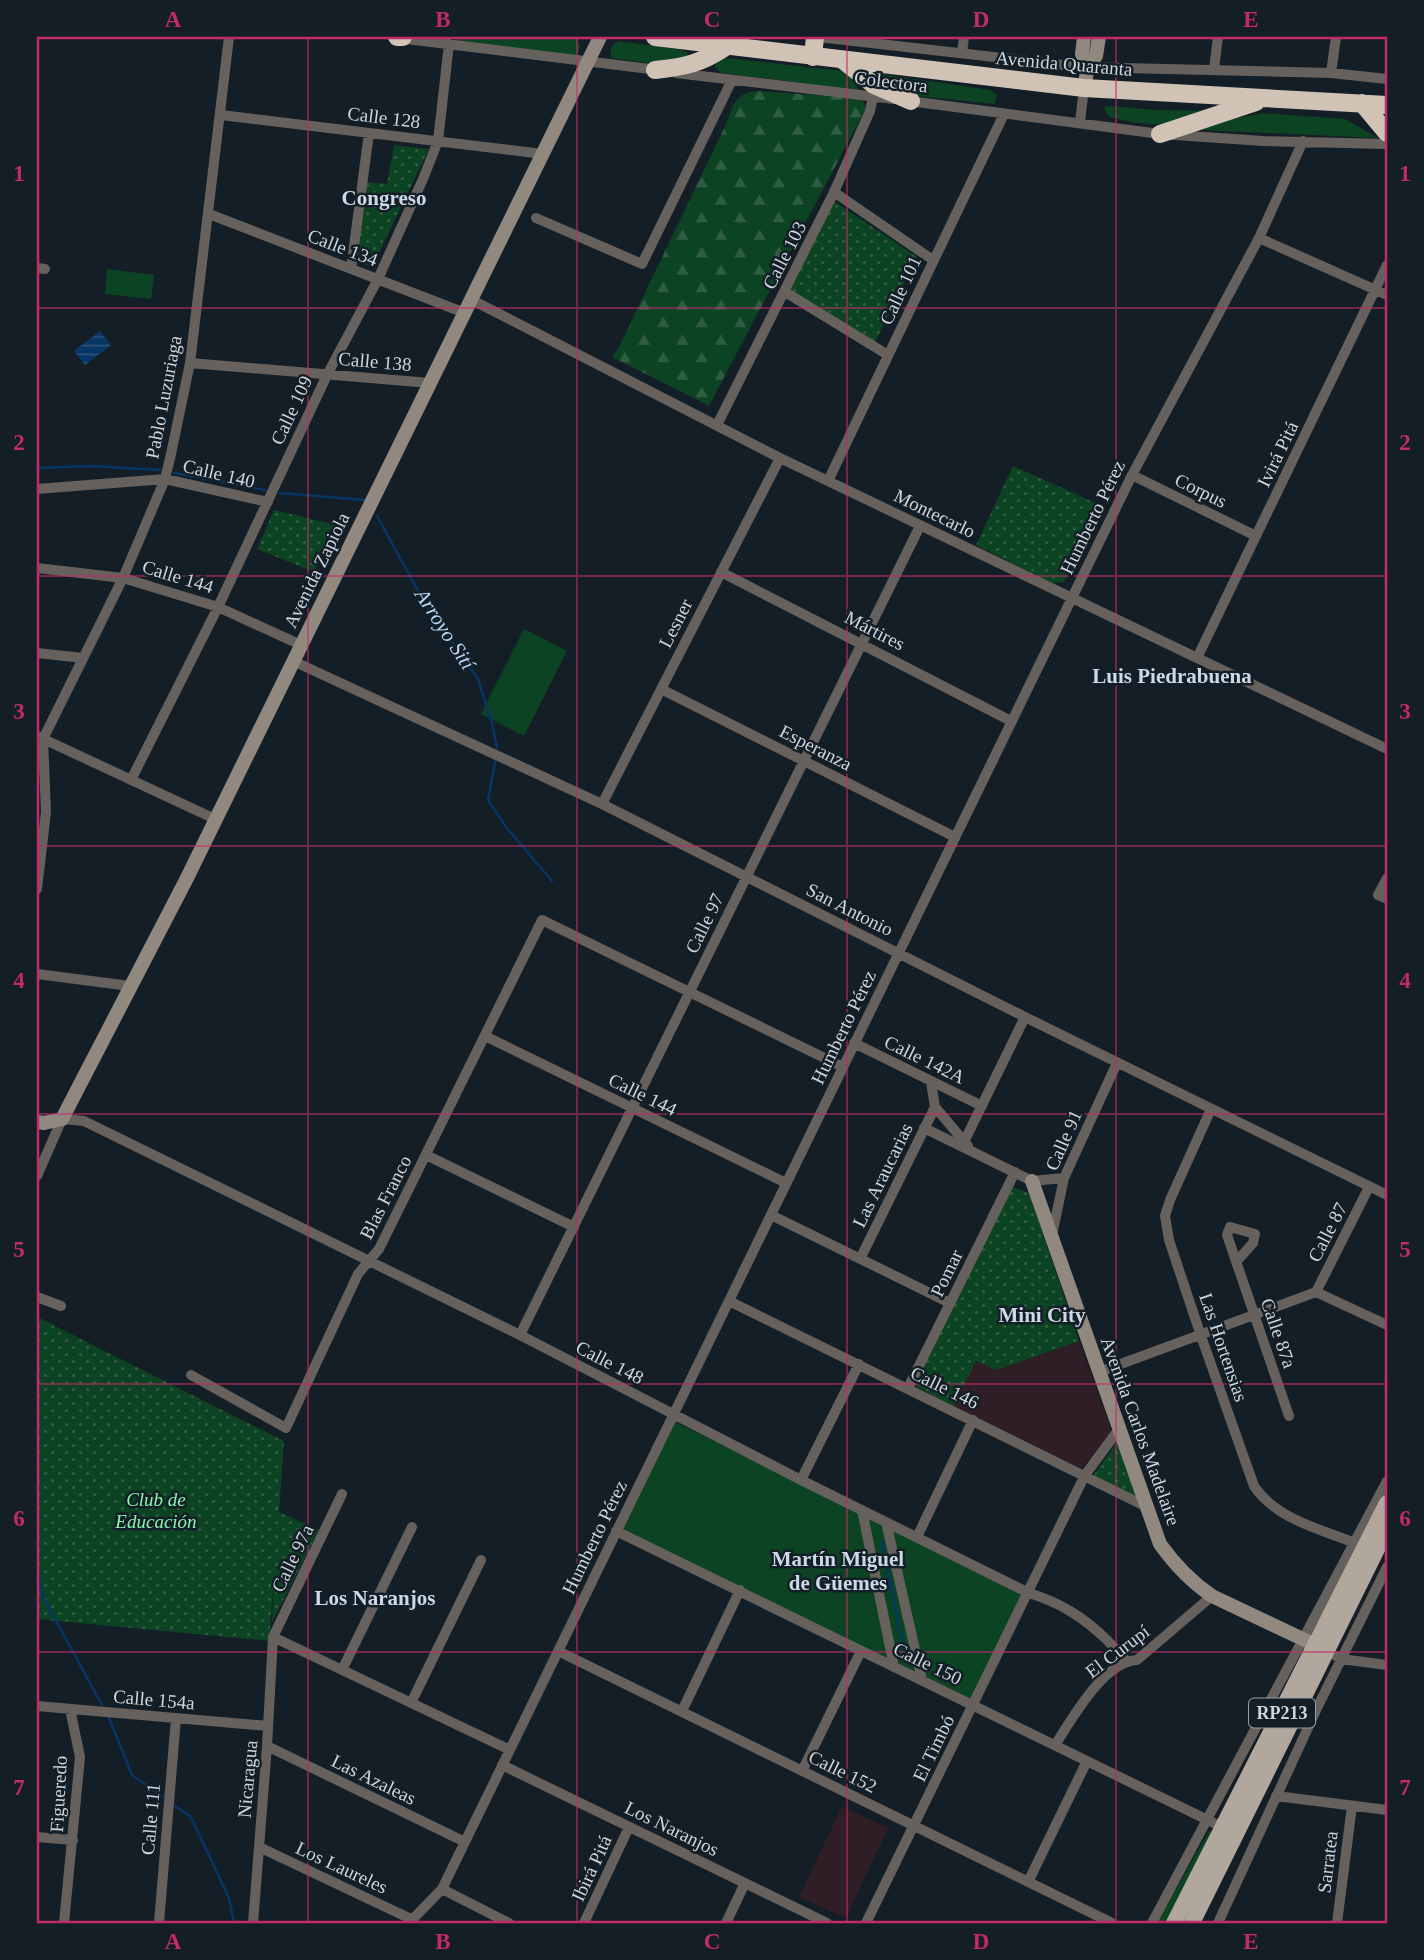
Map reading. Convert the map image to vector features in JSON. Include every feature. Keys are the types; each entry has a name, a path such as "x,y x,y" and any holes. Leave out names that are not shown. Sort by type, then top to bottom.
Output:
{"highway":[{"path":"397,37 403,37"},
{"name":"Avenida Quaranta","path":"655,37 1084,88 1387,105"},
{"path":"813,57 817,37"},
{"path":"655,70 681,68 706,60 727,46"},
{"path":"844,61 874,85 911,101"},
{"path":"1160,134 1264,99"},
{"path":"1362,103 1387,133"}],"main road":[{"name":"Avenida Zapiola","path":"62,1119 215,818 600,37"},
{"path":"1084,37 1082,54 1088,67"},
{"path":"1084,88 1088,67 1096,56 1099,37"},
{"path":"37,1122 44,1124 62,1119"},
{"name":"Avenida Carlos Madelaire","path":"1032,1181 1160,1544 1177,1567 1195,1584 1212,1595 1316,1645"},
{"name":"RP213","path":"1174,1923 1387,1503"},
{"name":"RP213","path":"1192,1923 1316,1645 1387,1529"}],"street":[{"name":"Pablo Luzuriaga","path":"40,737 123,578 165,479 190,363 229,37"},
{"name":"Colectora","path":"391,37 1160,134 1263,141 1387,144"},
{"name":"Colectora","path":"817,37 1088,67 1331,73 1387,79"},
{"path":"962,52 964,37"},
{"path":"1214,69 1218,37"},
{"path":"1331,73 1336,37"},
{"name":"Calle 109","path":"131,780 218,607 327,375 377,279 438,141 449,44"},
{"path":"536,218 642,264 732,80"},
{"path":"1080,122 1084,88"},
{"name":"Calle 103","path":"717,425 834,192 870,111 873,97"},
{"name":"Calle 101","path":"828,481 1004,114"},
{"name":"Calle 128","path":"221,115 544,154"},
{"path":"351,268 369,133"},
{"name":"Humberto Pérez","path":"410,1921 442,1889 1071,598 1132,475 1259,238 1303,141"},
{"path":"834,192 933,260"},
{"name":"Calle 134","path":"209,214 377,279 468,306"},
{"path":"1259,238 1387,295"},
{"name":"Ivirá Pitá","path":"1197,658 1387,265"},
{"path":"785,292 888,355"},
{"name":"Montecarlo","path":"468,306 1387,749"},
{"name":"Calle 138","path":"190,363 430,383"},
{"name":"Lesner","path":"602,804 780,458"},
{"name":"Corpus","path":"1132,475 1256,536"},
{"name":"Calle 140","path":"37,488 165,479 268,502"},
{"name":"Calle 97","path":"520,1335 920,526"},
{"name":"Calle 144","path":"37,568 123,578 218,607 301,645"},
{"name":"Mártires","path":"722,572 1011,722"},
{"path":"37,653 83,658"},
{"name":"San Antonio","path":"293,661 602,804 898,954 1387,1195"},
{"name":"Esperanza","path":"661,689 955,837"},
{"path":"37,889 46,812 40,737 215,818"},
{"path":"1383,897 1387,877"},
{"name":"Blas Franco","path":"191,1374 286,1428 358,1274 379,1249 542,920 690,992"},
{"path":"37,974 130,986"},
{"path":"690,992 843,1067"},
{"path":"964,1142 1025,1017"},
{"name":"Calle 144","path":"485,1036 786,1183"},
{"name":"Calle 142A","path":"854,1043 982,1106"},
{"name":"Calle 91","path":"1052,1236 1064,1178 1117,1063"},
{"path":"931,1082 935,1107 973,1152"},
{"name":"Las Araucarias","path":"861,1257 935,1107"},
{"name":"Las Hortensias","path":"1211,1109 1165,1216 1200,1336 1254,1486 1262,1499 1275,1510 1355,1544"},
{"path":"37,1176 62,1119"},
{"name":"Calle 148","path":"62,1119 84,1121 520,1335 801,1480 1029,1593 1070,1609 1093,1627 1126,1661"},
{"path":"924,1128 1032,1181 1064,1178"},
{"path":"426,1155 574,1227"},
{"name":"Pomar","path":"908,1388 1015,1172"},
{"name":"Calle 87","path":"1316,1292 1369,1187"},
{"path":"771,1215 950,1303"},
{"name":"Calle 87a","path":"1236,1262 1289,1416"},
{"path":"1099,1372 1316,1292 1387,1325"},
{"path":"37,1297 61,1306"},
{"name":"Calle 146","path":"729,1301 1145,1506"},
{"path":"801,1480 859,1364"},
{"path":"916,1537 973,1420"},
{"path":"1085,1475 1119,1429"},
{"name":"El Timbó","path":"866,1923 1085,1475"},
{"path":"1152,1923 1206,1819 1316,1645 1355,1544 1387,1480"},
{"name":"Calle 97a","path":"273,1637 342,1494"},
{"path":"862,1510 894,1667"},
{"path":"886,1522 922,1680"},
{"path":"342,1670 412,1527"},
{"name":"Calle 150","path":"616,1531 1224,1828"},
{"path":"411,1703 481,1560"},
{"path":"1218,1923 1341,1659 1387,1567"},
{"path":"682,1711 740,1590"},
{"name":"El Curupí","path":"1055,1745 1096,1685 1126,1661 1137,1660 1212,1595"},
{"path":"273,1637 509,1750"},
{"name":"Nicaragua","path":"253,1923 273,1637"},
{"path":"1316,1645 1341,1659 1387,1665"},
{"name":"Calle 152","path":"558,1651 1112,1923"},
{"path":"802,1771 861,1651"},
{"name":"Calle 154a","path":"37,1706 268,1726"},
{"name":"Figueredo","path":"64,1923 80,1757 70,1709"},
{"name":"Calle 111","path":"159,1923 176,1718"},
{"name":"Las Azaleas","path":"267,1746 465,1842"},
{"path":"1028,1882 1087,1761"},
{"name":"Los Naranjos","path":"502,1765 827,1923"},
{"path":"1276,1796 1387,1810"},
{"name":"Sarratea","path":"1337,1923 1352,1806"},
{"name":"Ibirá Pitá","path":"584,1923 629,1827"},
{"path":"37,1837 73,1840"},
{"name":"Los Laureles","path":"259,1847 410,1921"},
{"path":"726,1923 745,1883"},
{"path":"442,1889 509,1923"}],"shaded area":[{"path":"1079,1341 1112,1432 1081,1469 953,1406 976,1360 997,1370"},
{"path":"842,1806 888,1828 846,1918 799,1897"}],"green space":[{"path":"451,37 563,37 577,39 580,46 579,53 574,56 456,40"},
{"path":"619,41 682,50 687,52 688,57 657,64 611,58 612,48"},
{"path":"727,58 843,71 854,81 858,90 721,73 715,67 716,63"},
{"path":"874,75 990,90 997,95 994,104 906,95"},
{"path":"757,91 855,98 863,101 866,108 709,406 612,357 734,105 744,94"},
{"path":"1105,107 1215,111 1170,125 1136,123 1109,117"},
{"path":"1263,113 1345,119 1378,138 1202,130 1202,125"},
{"path":"394,145 429,149 372,267 356,261 367,182 387,184"},
{"path":"831,199 917,257 875,342 782,292"},
{"path":"107,269 154,275 151,299 105,294"},
{"path":"1013,466 1102,506 1064,582 1052,583 976,545"},
{"path":"274,510 336,525 314,572 257,549"},
{"path":"524,629 567,651 524,736 481,714"},
{"path":"1013,1187 1029,1193 1079,1341 997,1370 976,1361 953,1406 913,1385"},
{"name":"Club de Educación","path":"37,1317 284,1441 279,1512 319,1530 272,1622 274,1579 269,1641 37,1619"},
{"path":"675,1422 1026,1594 973,1700 623,1529"},
{"path":"1120,1438 1141,1502 1091,1479"},
{"path":"1209,1831 1212,1834 1167,1923 1157,1923"}],"water":[{"path":"100,331 111,345 85,365 74,351"}],"waterway":[{"name":"Arroyo Sití","path":"37,468 92,466 160,470"},
{"name":"Arroyo Sití","path":"174,473 265,490"},
{"name":"Arroyo Sití","path":"280,493 365,500"},
{"name":"Arroyo Sití","path":"377,516 427,607 478,679 497,748"},
{"name":"Arroyo Sití","path":"495,762 488,800 506,827 552,881"},
{"name":"Arroyo Sití","path":"882,1542 904,1651"},
{"path":"37,1571 43,1597 102,1705"},
{"path":"109,1718 132,1775 163,1797"},
{"path":"175,1806 191,1817 229,1898 234,1923"}],"district":[{"name":"Congreso","path":"384,198"},
{"name":"Luis Piedrabuena","path":"1172,676"},
{"name":"Mini City","path":"1042,1315"},
{"name":"Martín Miguel de Güemes","path":"838,1571"},
{"name":"Los Naranjos","path":"375,1598"}]}
